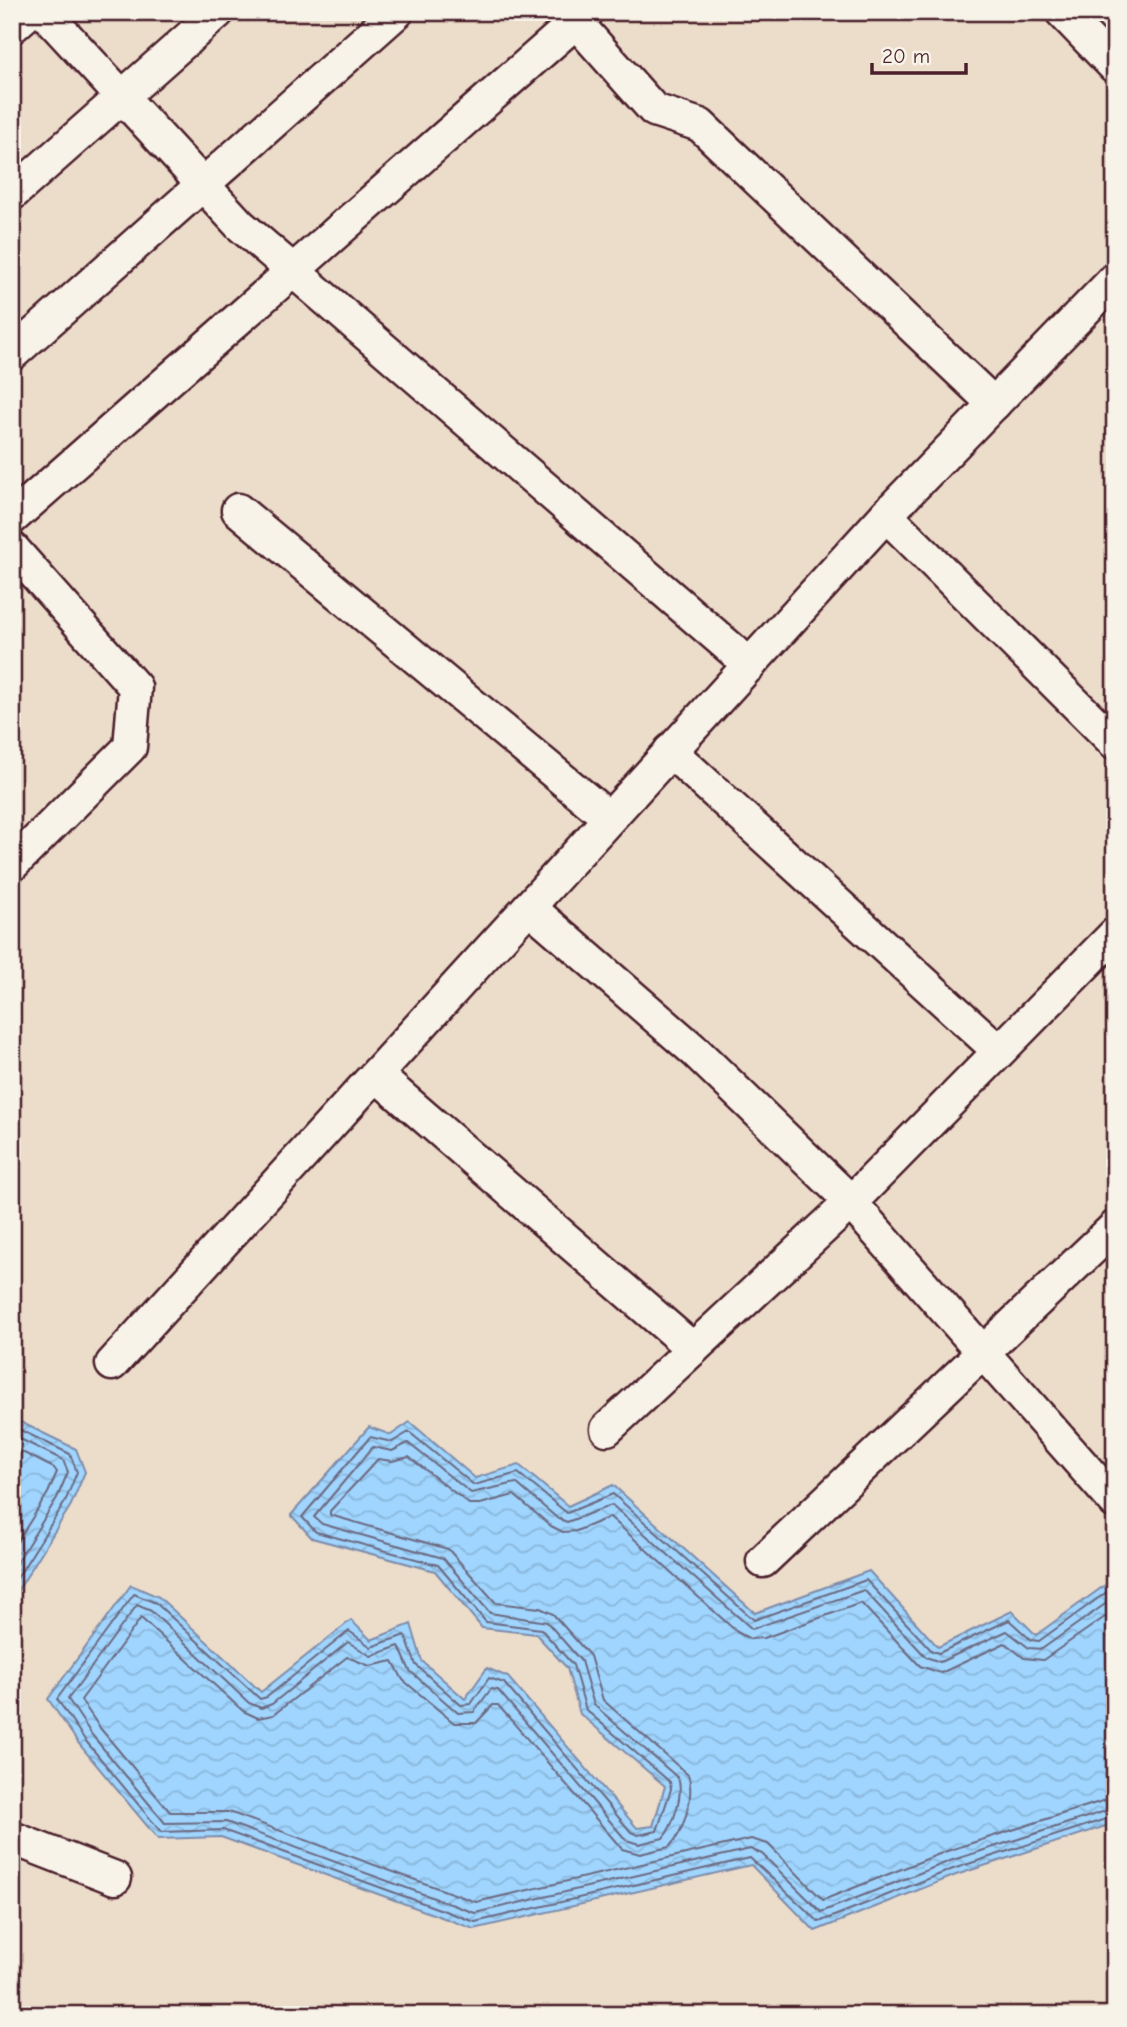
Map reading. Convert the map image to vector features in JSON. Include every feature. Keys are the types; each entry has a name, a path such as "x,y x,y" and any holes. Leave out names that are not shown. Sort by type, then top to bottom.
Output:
{"street":[{"path":"12,27 29,12"},
{"path":"44,12 240,225 750,665"},
{"path":"12,194 218,12"},
{"path":"12,354 397,12"},
{"path":"1062,12 1115,67"},
{"path":"12,518 577,16 654,110 700,125 994,404"},
{"path":"112,1364 886,515 1115,279"},
{"path":"238,510 609,818"},
{"path":"886,515 1115,743"},
{"path":"12,548 135,687 130,747 12,865"},
{"path":"670,751 999,1051"},
{"path":"529,907 696,1052 850,1202 1115,1502"},
{"path":"607,1429 850,1202 1115,934"},
{"path":"376,1075 693,1349"},
{"path":"763,1561 1115,1227"},
{"path":"12,1838 115,1878"}],"water":[{"path":"12,1418 76,1449 85,1472 71,1505 12,1600"},
{"path":"410,1422 475,1478 519,1465 568,1506 613,1485 755,1613 869,1571 938,1647 1012,1611 1036,1635 1115,1578 1115,1823 956,1875 815,1931 751,1865 474,1929 221,1837 158,1839 79,1744 48,1699 131,1585 159,1597 261,1692 351,1620 371,1640 411,1624 422,1661 465,1699 487,1668 508,1677 637,1828 653,1826 665,1786 580,1714 567,1668 536,1634 482,1628 435,1571 312,1538 291,1515 369,1427 391,1435"}]}
